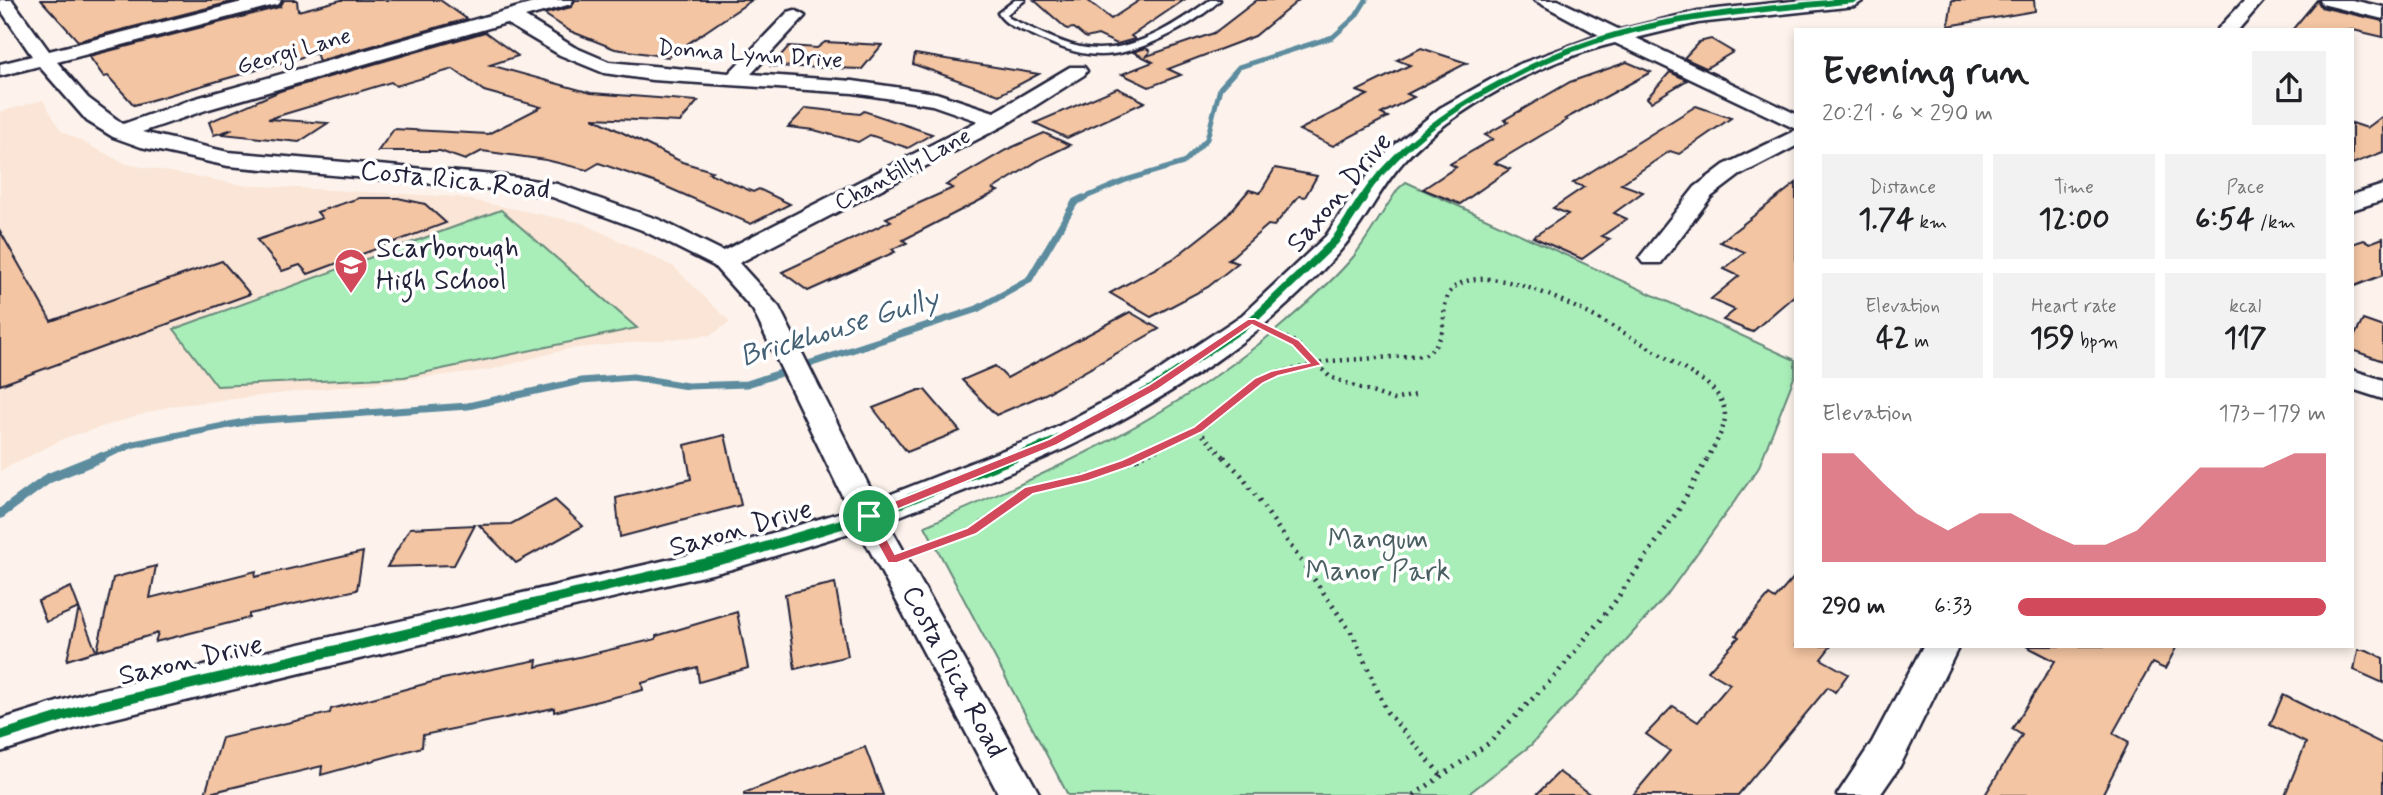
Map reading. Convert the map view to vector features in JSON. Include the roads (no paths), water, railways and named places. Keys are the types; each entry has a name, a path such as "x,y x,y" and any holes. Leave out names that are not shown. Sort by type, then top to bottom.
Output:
{"street":[{"name":"Costa Rica Road","path":"3,0 81,104 121,132 187,152 228,159 505,183 557,191 651,225 723,261 765,307 869,516 1020,795"},
{"path":"0,70 272,0"},
{"name":"Georgi Lane","path":"121,132 201,104 564,0"},
{"path":"1543,0 1794,122"},
{"name":"Saxon Drive","path":"0,736 86,709 732,557 869,516 1053,442 1153,388 1251,321 1335,241 1366,193 1398,154 1448,113 1524,69 1619,35 1731,11 1855,0"},
{"path":"2229,28 2255,0"},
{"path":"2329,0 2383,13"},
{"name":"Donna Lynn Drive","path":"509,16 567,51 604,67 652,74 853,87 936,99 998,120"},
{"path":"735,79 795,16"},
{"name":"Chantilly Lane","path":"723,261 855,197 998,120 1077,71"},
{"path":"1652,258 1703,192 1732,170 1794,138"},
{"path":"2354,202 2383,192"},
{"path":"2354,380 2383,390"},
{"path":"1857,795 1886,754 1940,648"}],"lane":[{"path":"1021,0 1002,13 1006,20 1082,50 1102,52 1139,44 1178,26 1216,0"}],"waterway":[{"name":"Brickhouse Gully","path":"1079,200 1126,180 1183,163 1207,139 1220,88 1239,67 1333,37 1356,16 1366,0"},
{"name":"Brickhouse Gully","path":"1079,200 1083,198"},
{"name":"Brickhouse Gully","path":"98,458 134,444 249,421 468,406 581,381 633,377 687,386 747,384 977,309 1029,280 1075,202 1079,200"},
{"name":"Brickhouse Gully","path":"0,514 49,478 98,458"}],"place":[{"name":"Scarborough High School","path":"351,295"}],"park label":[{"name":"Mangum Manor Park","path":"1378,556"}]}
